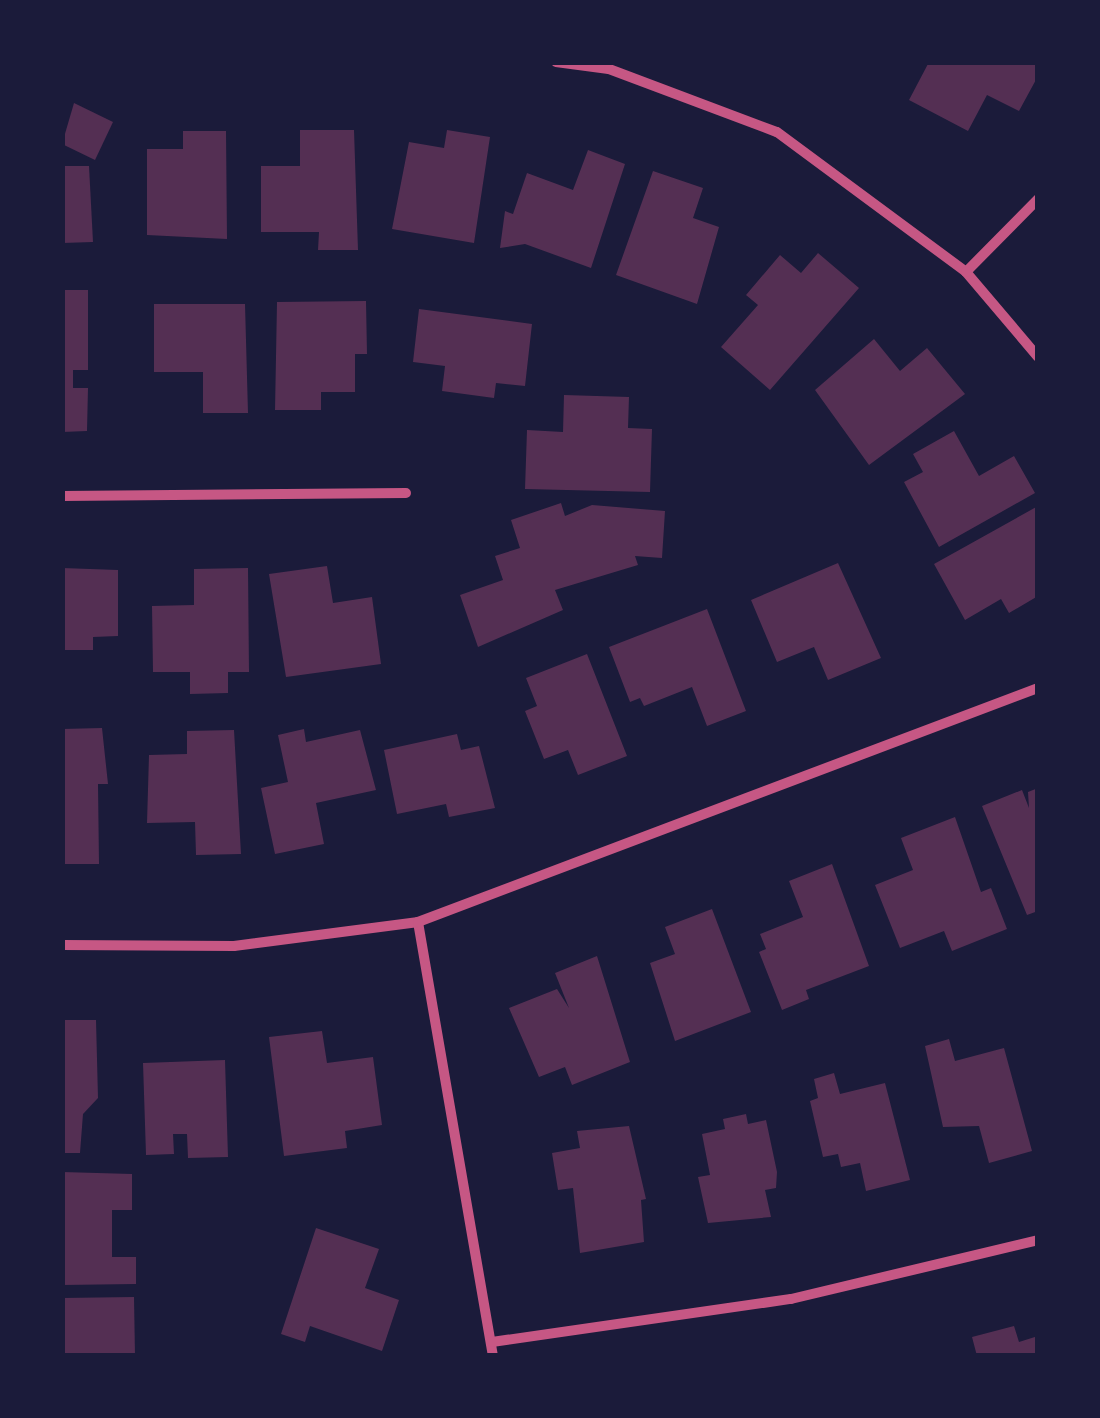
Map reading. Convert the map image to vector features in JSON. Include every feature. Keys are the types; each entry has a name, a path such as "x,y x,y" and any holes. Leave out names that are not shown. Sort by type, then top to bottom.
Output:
{"street":[{"path":"556,62 610,69 777,132 966,272 1038,356"},
{"path":"966,272 1038,199"},
{"path":"62,496 406,493"},
{"path":"62,945 234,946 418,922 1038,688"},
{"path":"418,922 494,1356"},
{"path":"492,1342 791,1298 1038,1240"}],"building":[{"path":"929,62 1038,62 1038,76 1019,111 987,95 968,131 909,100"},
{"path":"74,103 113,122 95,160 62,144"},
{"path":"300,130 354,130 358,250 318,250 319,232 261,232 261,166 300,166"},
{"path":"447,130 490,137 474,243 392,229 409,142 444,148"},
{"path":"183,131 226,131 227,239 147,235 147,149 183,149"},
{"path":"588,150 625,164 591,268 525,244 500,248 505,211 513,214 527,173 573,190"},
{"path":"62,166 89,166 93,242 62,243"},
{"path":"653,171 703,188 693,218 719,227 697,304 616,275"},
{"path":"818,253 859,288 770,390 721,347 758,305 746,295 780,255 801,273"},
{"path":"62,290 88,290 88,370 73,370 73,388 88,388 87,431 62,432"},
{"path":"366,301 367,354 355,354 355,392 321,392 321,410 275,410 277,302"},
{"path":"154,304 245,304 248,413 203,413 203,372 154,372"},
{"path":"419,309 532,324 525,386 496,383 494,398 442,391 445,366 413,362"},
{"path":"874,339 900,371 927,348 965,394 869,465 815,390"},
{"path":"564,395 629,397 628,428 652,429 650,492 525,489 527,430 563,432"},
{"path":"954,431 979,476 1014,456 1035,493 939,547 904,482 923,472 913,454"},
{"path":"561,503 565,516 592,505 665,511 662,558 635,556 638,565 555,590 563,610 478,647 460,595 503,580 495,556 520,548 511,520"},
{"path":"1038,506 1038,596 1009,613 1001,599 965,620 934,564"},
{"path":"838,563 881,658 828,680 814,647 777,662 751,600"},
{"path":"327,566 333,603 372,597 381,664 286,677 269,574"},
{"path":"62,568 118,570 118,636 93,637 93,650 62,650"},
{"path":"248,568 249,672 228,672 228,693 190,694 190,672 153,672 152,606 194,605 194,569"},
{"path":"707,609 746,711 707,726 692,687 644,706 640,698 630,702 609,647"},
{"path":"587,654 627,756 578,775 568,750 544,759 525,711 537,706 526,678"},
{"path":"102,728 108,784 98,784 99,864 62,864 62,729"},
{"path":"304,729 306,742 360,730 376,790 316,803 324,844 275,854 261,788 288,782 278,735"},
{"path":"234,730 241,854 196,855 195,822 147,823 149,755 187,754 187,731"},
{"path":"457,734 461,750 479,746 495,808 449,817 446,804 397,814 384,750"},
{"path":"1038,788 1038,911 1027,915 982,806 1022,790 1029,808 1028,792"},
{"path":"955,817 981,892 991,888 1007,929 952,951 944,931 900,948 875,885 913,870 901,838"},
{"path":"832,864 869,966 806,990 809,999 782,1010 759,952 766,949 760,934 803,917 789,881"},
{"path":"712,909 751,1012 675,1041 650,963 675,954 665,927"},
{"path":"597,956 630,1062 572,1085 565,1067 539,1077 509,1008 557,989 569,1008 555,973"},
{"path":"62,1020 96,1020 98,1098 83,1114 80,1153 62,1153"},
{"path":"322,1031 327,1063 373,1057 382,1125 345,1131 347,1148 284,1156 269,1037"},
{"path":"949,1039 955,1061 1004,1048 1032,1151 989,1163 979,1126 943,1127 925,1046"},
{"path":"225,1060 228,1157 188,1158 187,1134 173,1134 174,1154 146,1155 143,1063"},
{"path":"834,1073 840,1094 885,1083 910,1180 866,1191 860,1163 841,1167 838,1154 823,1157 810,1101 818,1098 814,1079"},
{"path":"746,1114 748,1124 766,1120 777,1172 776,1188 765,1190 771,1217 708,1223 698,1177 710,1175 702,1134 725,1129 723,1119"},
{"path":"629,1126 646,1199 641,1200 644,1242 580,1253 573,1188 558,1190 552,1153 580,1148 577,1131"},
{"path":"62,1172 132,1174 132,1210 112,1210 112,1257 136,1257 136,1284 62,1285"},
{"path":"316,1228 379,1249 365,1288 399,1300 382,1351 310,1326 305,1342 281,1334"},
{"path":"134,1297 135,1356 62,1356 62,1298"},
{"path":"1014,1326 1019,1342 1038,1336 1038,1356 977,1356 972,1337"}]}
